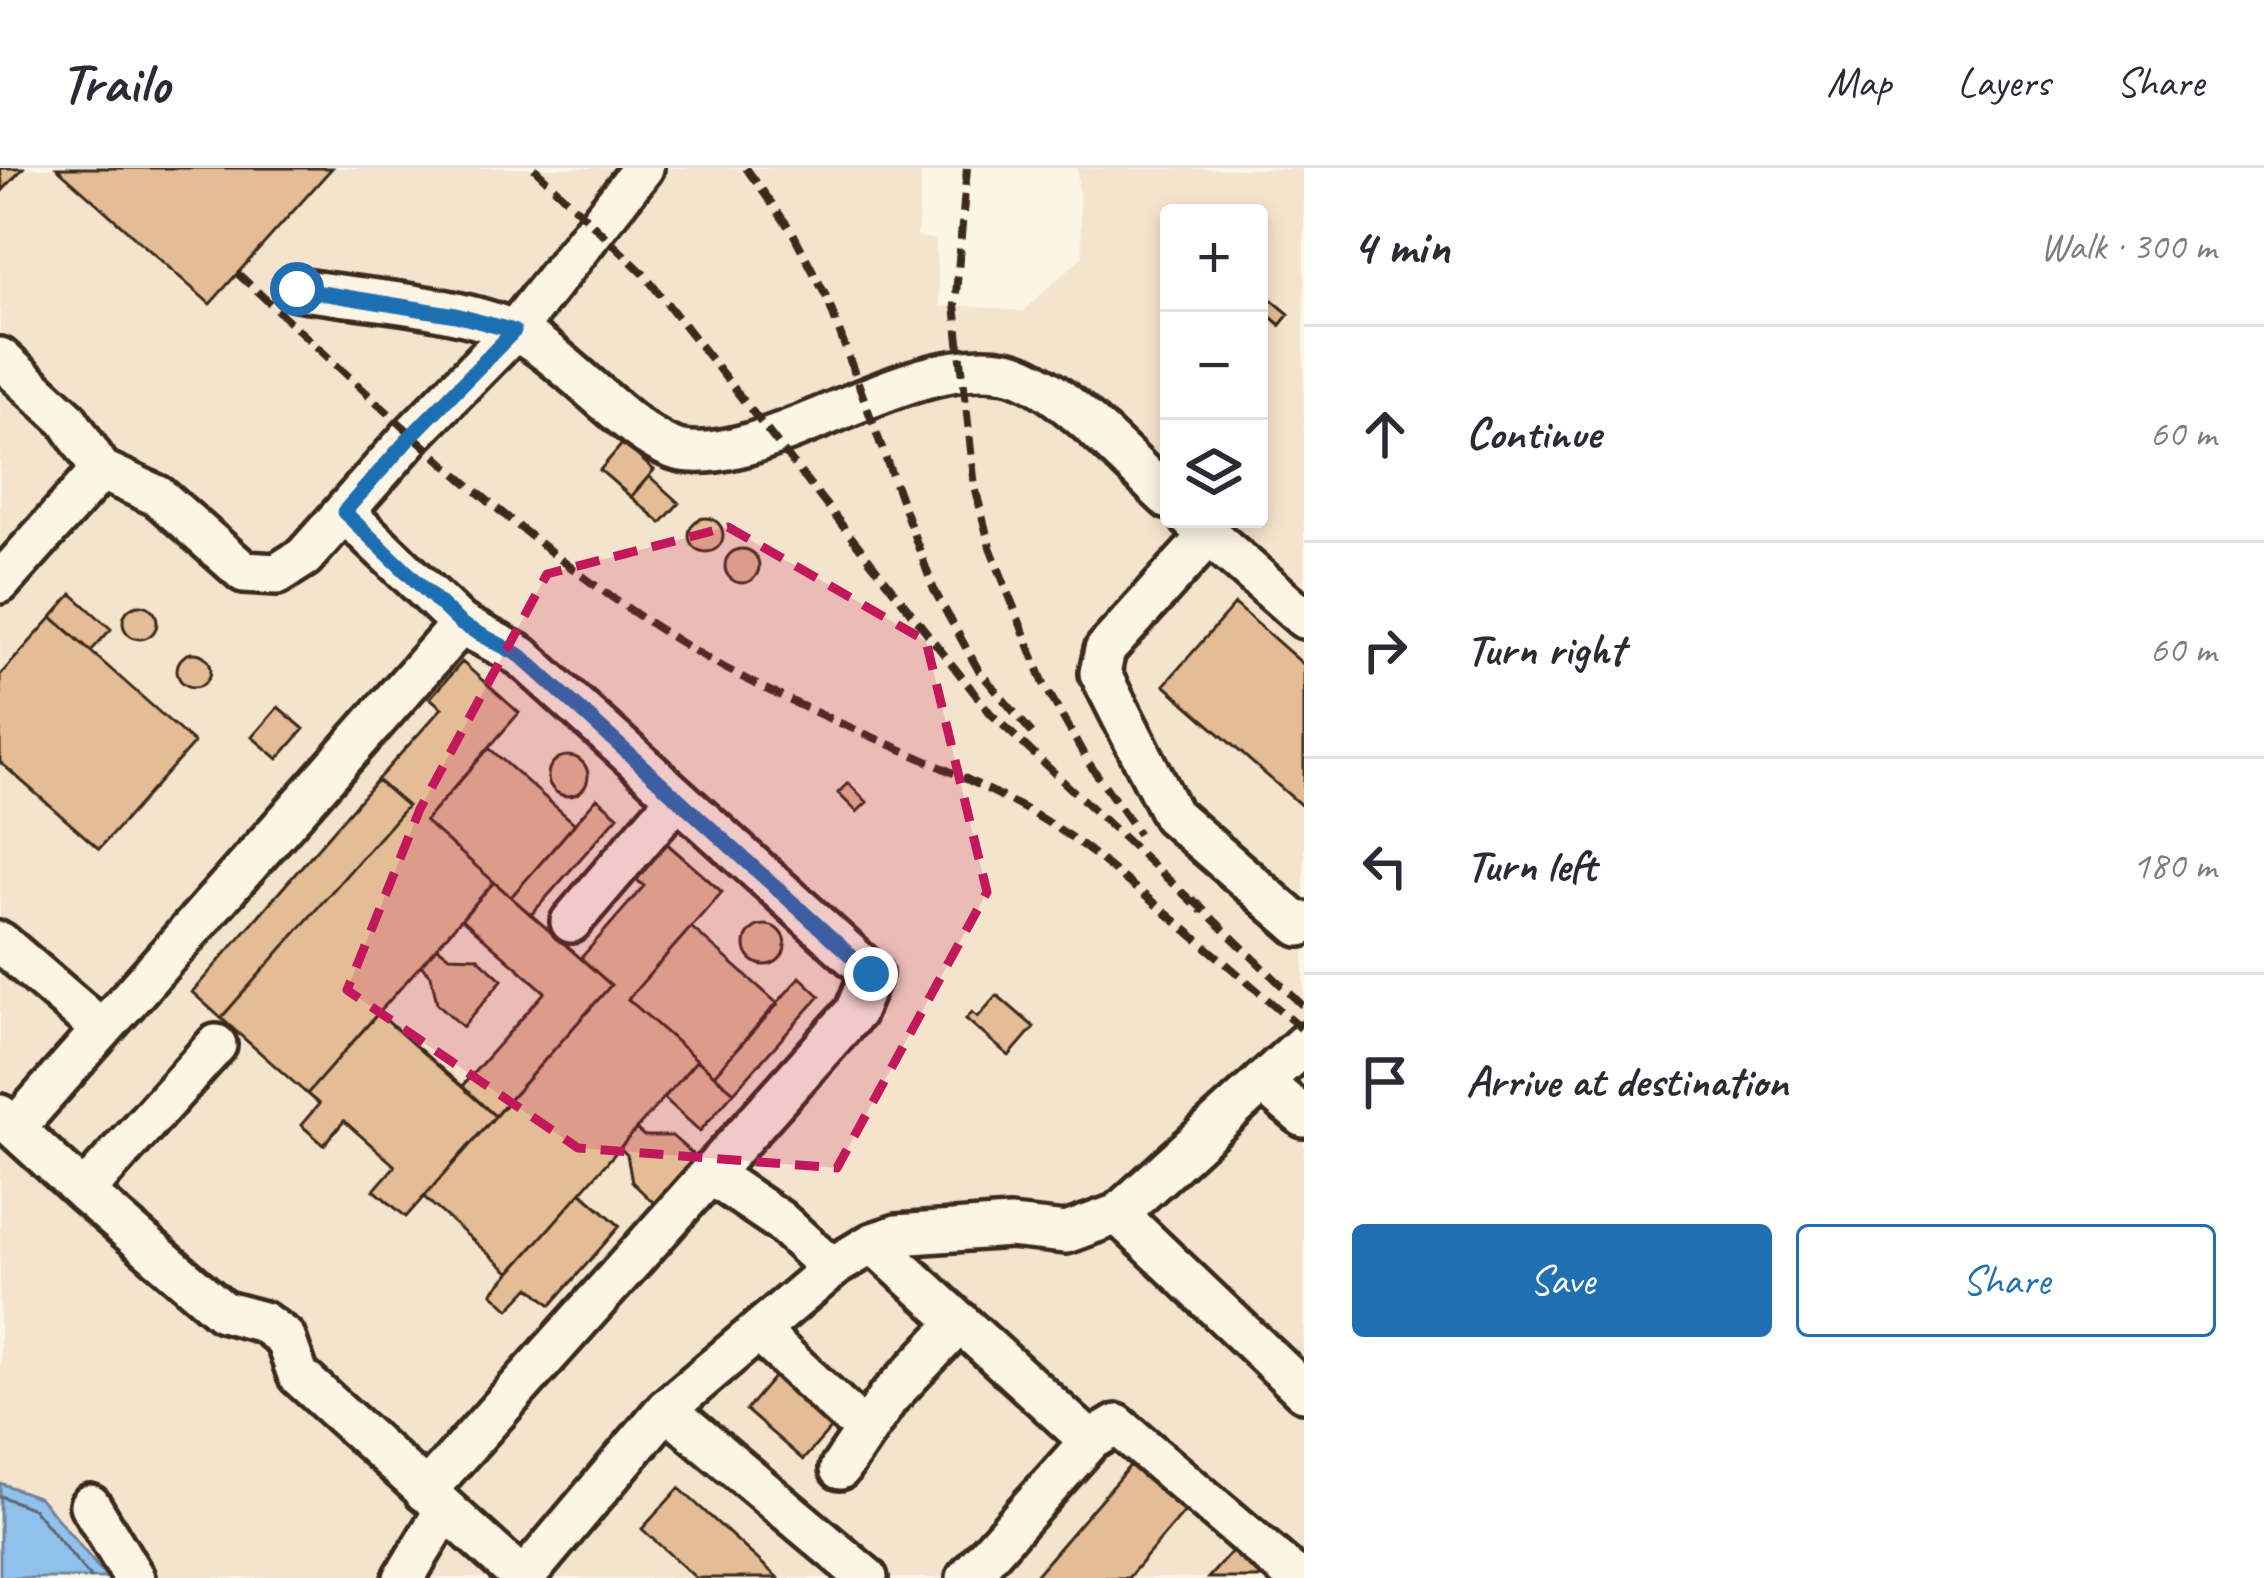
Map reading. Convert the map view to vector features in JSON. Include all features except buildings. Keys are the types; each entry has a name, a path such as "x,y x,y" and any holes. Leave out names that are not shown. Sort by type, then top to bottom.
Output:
{"lane":[{"path":"0,358 68,419 100,470 158,496 244,572 277,574 304,557 413,434 514,331 643,168"},
{"path":"297,289 456,315 514,331 641,430 680,451 721,449 774,436 940,373 1008,371 1052,392 1160,491"},
{"path":"0,583 100,470"},
{"path":"344,512 461,624 521,656 871,974 855,1012 710,1173 435,1501 404,1578"},
{"path":"1199,528 1105,650 1100,673 1172,815 1300,926 1304,922"},
{"path":"1201,528 1304,618"},
{"path":"461,624 102,1030 8,1122 222,1311 263,1322 285,1338 298,1375 523,1578 666,1409 836,1265 897,1234 1010,1227 1066,1233 1118,1214 1304,1044"},
{"path":"571,922 677,797"},
{"path":"0,942 102,1030"},
{"path":"84,1192 216,1045"},
{"path":"1262,1082 1304,1117"},
{"path":"710,1173 780,1222 820,1258 836,1265"},
{"path":"1118,1214 1304,1390"},
{"path":"873,1243 1090,1441"},
{"path":"840,1469 888,1397 960,1322"},
{"path":"758,1331 848,1414"},
{"path":"666,1409 867,1578"},
{"path":"967,1578 1090,1441 1117,1425 1297,1578"},
{"path":"90,1505 134,1578"}],"highlighted area":[{"path":"728,527 926,641 987,892 837,1168 578,1148 347,990 420,809 547,574"}],"shaded area":[{"path":"0,168 922,168 917,237 935,239 940,307 1023,311 1083,256 1077,168 1304,169 1304,1578 107,1578 40,1498 0,1483"}],"water":[{"path":"0,1483 40,1498 107,1578 0,1578"}],"railway":[{"path":"534,168 643,273 991,714 1202,911"},
{"path":"746,168 793,233 827,298 934,590 979,671 1032,733"},
{"path":"967,168 955,305 975,487 990,547 1044,684 1088,762 1139,834"},
{"path":"237,273 462,479 580,574 642,618 751,682 979,785 1066,834 1304,1031"},
{"path":"1192,899 1304,1007"}],"route":[{"path":"297,289 456,315 514,331 344,512 461,624 521,656 871,974"}]}
